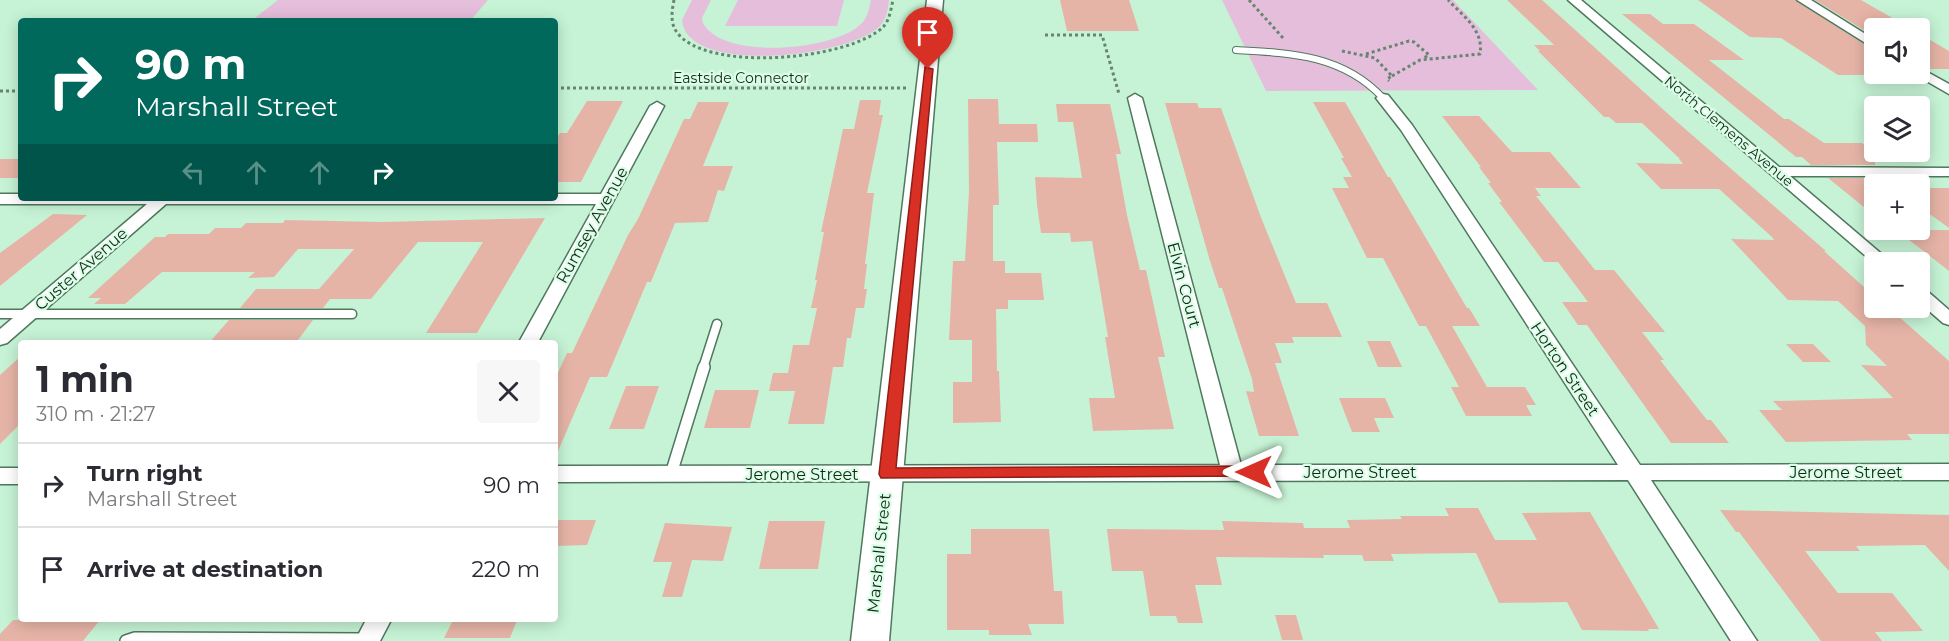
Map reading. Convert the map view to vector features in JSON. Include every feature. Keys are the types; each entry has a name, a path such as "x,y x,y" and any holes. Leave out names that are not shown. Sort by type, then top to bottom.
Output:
{"street":[{"name":"Marshall Street","path":"870,641 934,0"},
{"name":"North Clemens Avenue","path":"1574,0 1871,252"},
{"path":"1803,0 1864,38"},
{"path":"1930,78 1949,90"},
{"name":"Elvin Court","path":"1127,97 1232,472"},
{"name":"Horton Street","path":"1383,98 1407,128 1745,641"},
{"name":"Rumsey Avenue","path":"529,340 657,106"},
{"path":"1776,171 1949,172"},
{"path":"0,199 18,199"},
{"path":"558,199 607,199"},
{"name":"Custer Avenue","path":"0,339 160,201"},
{"path":"1930,303 1949,319"},
{"name":"Jerome Street","path":"558,474 1949,472"},
{"path":"0,476 18,476"}],"lane":[{"path":"1236,50 1283,53 1323,61 1351,71 1374,85 1383,98"},
{"path":"0,314 352,314"},
{"path":"671,474 717,324"},
{"path":"126,641 135,638 372,633"}],"path":[{"path":"674,0 674,28 679,36 688,41 723,55 782,57 814,54 861,41 883,27 889,19 893,0"},
{"path":"1420,60 1480,54 1482,48 1479,34 1448,0"},
{"path":"1045,35 1102,34 1127,97"},
{"path":"1365,54 1414,42 1428,55 1392,76"},
{"name":"Eastside Connector","path":"558,88 926,88"},
{"path":"0,91 18,91"}],"shaded area":[{"path":"278,0 488,0 473,18 255,18"},
{"path":"692,0 711,0 702,18 703,23 715,35 733,43 781,48 830,40 850,32 865,20 871,0 889,0 887,13 880,26 863,37 837,46 771,56 738,55 710,49 690,38 682,20"},
{"path":"738,0 844,0 837,26 725,26"},
{"path":"1222,0 1453,0 1538,90 1266,91"}],"building":[{"path":"1060,0 1129,0 1139,31 1067,31"},
{"path":"1507,0 1542,0 1864,287 1864,318 1900,318 1949,361 1949,434 1907,434 1912,440 1786,442 1759,410 1782,410 1773,401 1893,398 1861,365 1887,366 1866,345 1865,326 1838,301 1788,300 1731,239 1774,240 1719,189 1661,189 1636,163 1683,164 1680,159 1642,123 1616,123 1609,117 1604,117 1534,45 1554,45"},
{"path":"1698,0 1795,0 1864,44 1864,75 1838,75 1781,38 1750,37"},
{"path":"1815,0 1861,0 1892,18 1864,18 1864,30"},
{"path":"1622,14 1650,14 1663,24 1694,24 1744,60 1709,60 1784,119 1789,119 1824,143 1862,143 1864,145 1864,162 1875,162 1875,165 1811,165 1802,157 1796,157"},
{"path":"1930,40 1949,51 1949,69 1930,69"},
{"path":"968,99 998,99 999,124 1037,124 1038,142 997,142 999,205 993,205 993,261 1005,261 1005,273 1041,273 1044,300 1008,300 1008,309 996,309 1001,422 953,423 953,382 972,382 972,340 949,340 953,261 965,261 969,191"},
{"path":"860,100 881,100 879,115 883,115 867,193 874,193 865,264 867,264 864,289 867,289 864,308 856,308 851,338 847,338 843,367 833,367 824,424 788,424 795,391 769,391 773,373 788,373 793,345 809,345 817,308 811,308 824,232 821,232 843,129 854,129"},
{"path":"587,101 623,101 581,182 558,182 558,136 560,133 567,133"},
{"path":"698,102 729,102 703,166 733,166 724,191 718,190 708,222 675,223 651,282 647,282 607,377 590,377 558,451 558,372 567,353 572,353 684,119 690,119"},
{"path":"1313,102 1345,102 1388,177 1480,326 1452,326 1487,387 1525,387 1536,405 1526,405 1532,416 1466,416 1451,387 1459,387 1426,326 1419,326 1383,258 1367,258 1332,188 1349,188 1343,177 1352,177"},
{"path":"1165,103 1197,103 1199,108 1221,108 1262,220 1296,303 1327,303 1342,337 1292,337 1294,343 1275,343 1282,363 1275,363 1299,436 1259,436 1246,391 1254,392 1252,379 1222,288 1219,288 1210,261"},
{"path":"1056,104 1110,104 1121,154 1116,154 1127,215 1140,270 1146,270 1165,357 1158,357 1174,429 1093,431 1089,398 1115,398 1105,337 1108,337 1092,241 1071,242 1070,233 1041,233 1037,205 1035,177 1082,178 1073,122 1058,122"},
{"path":"1442,116 1479,116 1512,152 1550,152 1581,188 1535,188 1541,196 1536,196 1595,270 1614,270 1665,332 1642,332 1664,360 1660,360 1707,420 1711,420 1729,443 1671,443 1587,325 1578,325 1562,302 1588,302 1558,262 1544,262 1499,202 1502,202 1488,183 1491,183 1479,167 1481,167"},
{"path":"0,159 18,159 18,178 0,178"},
{"path":"1828,178 1864,178 1864,207"},
{"path":"1930,188 1949,188 1949,228 1930,214"},
{"path":"53,214 87,215 0,286 0,253"},
{"path":"545,218 477,333 426,333 483,242 418,242 371,299 330,299 323,308 240,308 256,289 319,289 354,249 298,249 274,277 248,278 255,272 162,272 125,304 94,304 101,298 88,298 155,237 165,237 168,234 209,234 215,228 241,228 246,223 283,223 285,220 382,222"},
{"path":"1930,230 1949,230 1949,271 1930,256 1930,252 1925,252 1909,240 1930,240"},
{"path":"229,320 313,320 298,340 212,340"},
{"path":"1367,341 1390,341 1402,367 1378,367"},
{"path":"1786,344 1813,344 1831,362 1803,362"},
{"path":"18,359 18,426 0,444 0,375"},
{"path":"626,386 659,386 644,429 609,429"},
{"path":"715,390 759,390 750,428 704,428"},
{"path":"1339,398 1385,398 1394,418 1374,418 1380,432 1352,432"},
{"path":"1445,508 1478,508 1495,540 1537,540 1522,513 1590,512 1659,629 1648,629 1649,631 1582,630 1567,602 1499,603 1476,553 1391,554 1394,561 1364,561 1362,555 1323,555 1324,558 1216,557 1222,585 1195,585 1203,623 1178,623 1176,616 1150,616 1143,571 1112,571 1107,529 1224,530 1222,521 1303,523 1304,528 1350,528 1347,520 1402,519 1400,516 1449,516"},
{"path":"1720,510 1949,515 1949,571 1925,545 1856,546 1860,551 1805,551 1838,593 1892,593 1923,631 1875,632 1882,641 1821,641"},
{"path":"558,520 596,520 587,545 558,546"},
{"path":"769,521 825,521 818,569 759,569"},
{"path":"665,523 732,527 723,561 692,560 682,597 662,597 672,562 653,562"},
{"path":"971,529 1049,529 1054,591 1062,591 1064,624 1028,624 1032,635 989,635 989,630 947,630 947,554 971,554"},
{"path":"1275,615 1296,615 1303,640 1282,640"},
{"path":"13,620 18,620 18,622 98,622 83,641 0,641 0,634"},
{"path":"452,622 516,622 510,638 444,638"}],"route":[{"path":"928,69 887,474 1254,472"}]}
